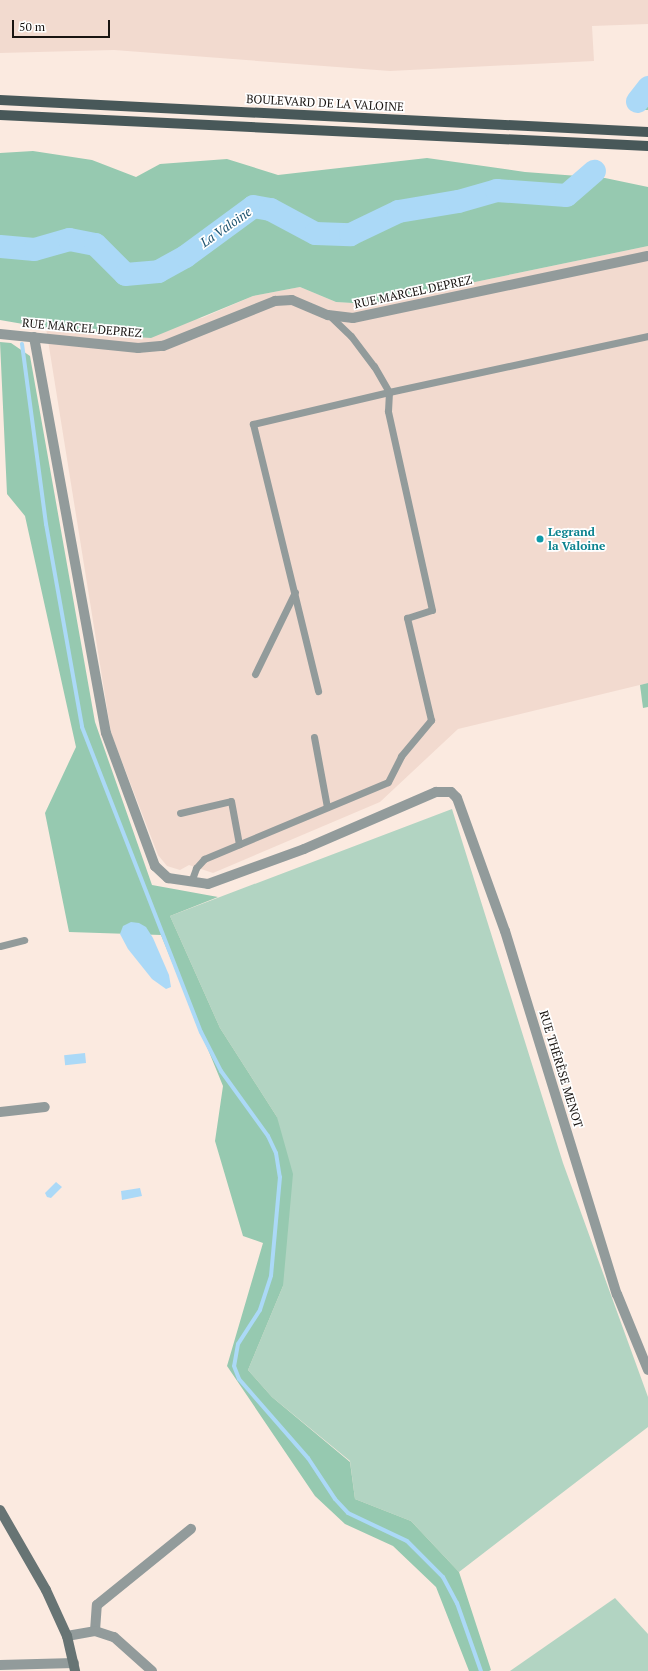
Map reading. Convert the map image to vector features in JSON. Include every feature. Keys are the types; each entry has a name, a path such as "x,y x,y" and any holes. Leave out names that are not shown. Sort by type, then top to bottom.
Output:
{"main road":[{"name":"BOULEVARD DE LA VALOINE","path":"0,100 648,132"},
{"path":"0,115 648,146"}],"street":[{"name":"RUE MARCEL DEPREZ","path":"0,334 138,348 163,346 276,301 292,300 328,314 353,318 648,256"},
{"path":"34,337 106,734 155,866 168,878 191,882"},
{"name":"RUE THÉRÈSE MENOT","path":"191,882 208,884 304,849 436,792 451,792 457,798 505,931 617,1294 648,1370"},
{"path":"0,1112 44,1107"},
{"path":"0,1510 46,1590 67,1636 74,1667 0,1665"},
{"path":"95,1631 97,1606 191,1530"},
{"path":"67,1636 95,1631 114,1637 152,1671"}],"lane":[{"path":"191,882 196,868 204,859 388,782 401,756 431,720 407,618 432,610 388,411 389,392 374,366 351,336 328,314"},
{"path":"318,691 253,424 389,392 648,336"},
{"path":"255,674 295,592"},
{"path":"314,736 327,807"},
{"path":"180,813 231,801 239,844"},
{"path":"0,946 24,940"}],"shaded area":[{"path":"0,0 648,0 648,24 592,26 594,61 390,71 114,50 0,53"},
{"path":"648,246 648,683 458,729 380,802 213,873 189,865 180,870 167,866 158,855 111,733 46,328 75,333 202,318 253,296 300,287 336,302 369,304"}],"green space":[{"path":"648,78 648,110 641,110 633,94"},
{"path":"33,151 92,160 136,177 160,164 227,159 278,175 427,158 525,172 605,178 648,187 648,246 369,304 336,302 300,287 253,296 151,338 75,333 0,320 0,153"},
{"path":"0,342 11,343 30,356 95,722 152,885 218,897 170,916 220,1028 277,1117 293,1174 283,1286 248,1370 272,1397 350,1462 355,1499 411,1521 459,1572 491,1670 489,1671 469,1671 436,1587 393,1546 345,1524 315,1496 227,1366 263,1243 243,1236 215,1141 223,1086 161,935 69,932 45,813 76,747 25,516 7,494"},
{"path":"648,683 648,707 643,708 640,685"},
{"path":"452,809 563,1163 648,1397 648,1427 459,1572 411,1521 355,1499 350,1461 272,1397 248,1370 283,1286 277,1117 220,1028 170,916"},
{"path":"615,1598 648,1634 648,1671 510,1671"}],"water":[{"path":"131,922 139,923 146,927 153,938 169,975 171,987 166,989 152,979 128,949 120,934 123,926"},
{"path":"85,1053 86,1063 65,1065 64,1055"},
{"path":"56,1182 62,1187 51,1198 47,1197 45,1193"},
{"path":"140,1188 142,1196 122,1200 121,1191"}],"waterway":[{"name":"La Valoine","path":"637,101 648,87"},
{"name":"La Valoine","path":"0,246 34,249 69,239 95,244 125,274 158,271 185,256 253,206 270,209 315,233 350,234 398,211 458,201 496,190 566,195 594,171"},
{"path":"22,344 46,524 82,727 201,1032 221,1071 268,1136 276,1153 280,1177 271,1276 260,1310 238,1344 234,1366 239,1379 308,1458 335,1499 348,1513 407,1541 443,1577 457,1603 481,1671"}],"place":[{"name":"Legrand la Valoine","path":"540,539"}]}
